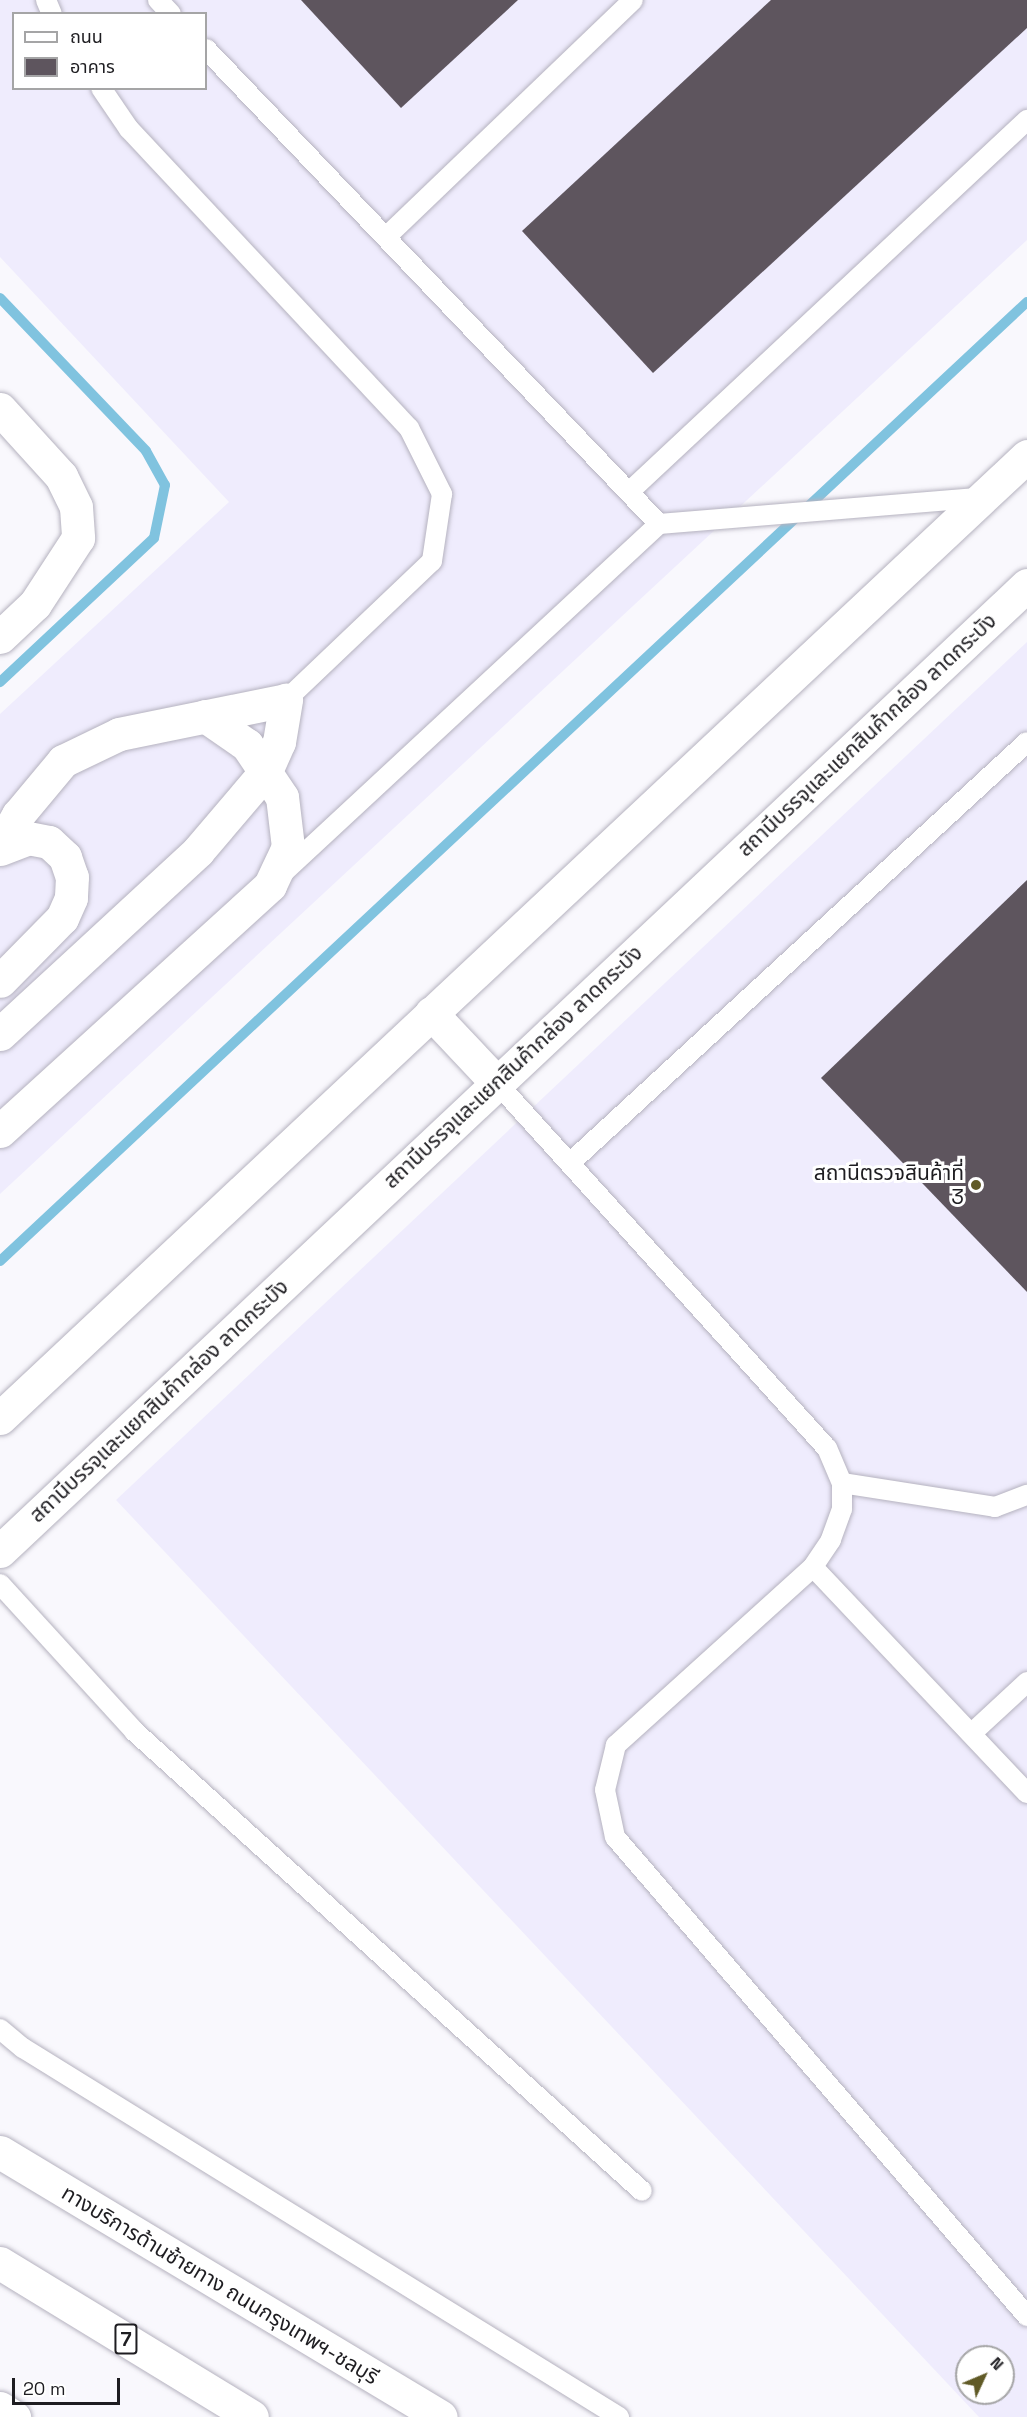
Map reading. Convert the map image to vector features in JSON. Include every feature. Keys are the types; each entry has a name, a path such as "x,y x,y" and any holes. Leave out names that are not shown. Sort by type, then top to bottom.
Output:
{"main road":[{"path":"0,410 60,476 76,507 78,538 35,604 0,637"},
{"path":"0,1418 977,498 1027,456"},
{"name":"สถานีบรรจุและแยกสินค้ากล่อง ลาดกระบัง","path":"0,1551 1027,585"},
{"path":"0,848 18,815 63,761 118,734 286,700 279,742 266,771 198,851 0,1034"},
{"path":"0,1131 270,885 288,847 282,797 247,745 205,716"},
{"path":"0,848 28,838 49,842 65,857 72,877 71,898 62,918 27,957 0,981"},
{"path":"431,1013 496,1082"},
{"name":"ทางบริการด้านซ้ายทาง ถนนกรุงเทพฯ-ชลบุรี","path":"0,2152 441,2417"},
{"path":"0,2250 224,2398"},
{"name":"7","path":"0,2263 252,2417"},
{"path":"0,2408 14,2417"}],"lane":[{"path":"158,0 169,12"},
{"path":"386,237 633,0"},
{"path":"207,50 659,524"},
{"path":"102,90 129,129 409,428 442,494 432,561 286,700"},
{"path":"628,492 1027,120"},
{"path":"270,885 659,524 977,498"},
{"path":"570,1163 1027,742"},
{"path":"496,1082 827,1448 842,1483 842,1509 831,1540 813,1567 616,1745 604,1790 610,1821 623,1851 1027,2316"},
{"path":"842,1483 995,1507 1027,1495"},
{"path":"813,1567 972,1733 1027,1794"},
{"path":"0,1584 134,1731 642,2191"},
{"path":"972,1733 1027,1682"},
{"path":"0,2029 23,2048 619,2417"}],"shaded area":[{"path":"0,0 1027,0 1027,240 0,1194 0,714 229,502 0,257"},
{"path":"1027,642 1027,2417 979,2417 968,2405 1015,2405 1015,2345 955,2345 955,2391 116,1500"}],"building":[{"path":"301,0 518,0 401,108"},
{"path":"771,0 1027,0 1027,28 653,373 522,231"},
{"name":"สถานีตรวจสินค้าที่ 3","path":"1027,880 1027,1292 821,1078"}],"waterway":[{"path":"0,298 146,451 165,485 154,538 0,682"},
{"path":"0,1261 1027,302"}],"place":[{"name":"สถานีตรวจสินค้าที่ 3","path":"976,1185"}]}
